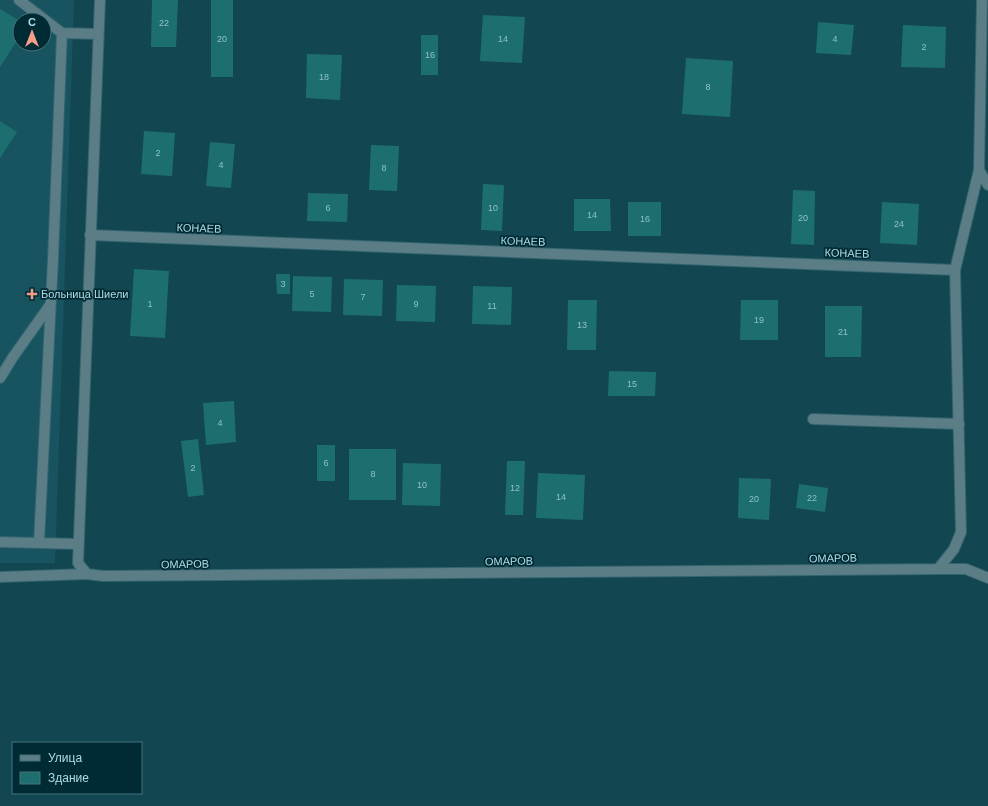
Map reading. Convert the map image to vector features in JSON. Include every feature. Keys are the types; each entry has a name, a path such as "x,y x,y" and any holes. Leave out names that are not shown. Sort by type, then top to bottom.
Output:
{"street":[{"path":"19,0 62,33 98,34"},
{"path":"87,574 78,563 78,544 100,0"},
{"path":"938,569 954,549 961,532 955,270 979,170 982,0"},
{"path":"39,543 62,33"},
{"path":"979,170 988,185"},
{"name":"КОНАЕВ","path":"90,235 955,270"},
{"path":"0,378 50,305"},
{"path":"813,419 959,424"},
{"path":"0,542 78,544"},
{"name":"ОМАРОВ","path":"0,577 87,574 103,576 966,569 988,578"}],"shaded area":[{"name":"Больница Шиели","path":"0,0 74,0 55,563 0,563"}],"building":[{"path":"152,0 178,0 176,47 151,47"},
{"path":"211,0 233,0 233,77 211,77"},
{"path":"0,9 12,16 12,48 0,67"},
{"path":"483,15 525,17 522,63 480,61"},
{"path":"818,22 854,25 851,55 816,53"},
{"path":"903,25 946,27 945,68 901,67"},
{"path":"421,35 438,35 438,75 421,75"},
{"path":"307,54 342,55 340,100 306,98"},
{"path":"686,58 733,61 730,117 682,114"},
{"path":"0,121 17,132 0,158"},
{"path":"144,131 175,133 172,176 141,174"},
{"path":"210,142 235,144 231,188 206,186"},
{"path":"371,145 399,146 397,191 369,190"},
{"path":"483,184 504,185 502,231 481,230"},
{"path":"793,190 815,191 814,245 791,244"},
{"path":"308,193 348,194 347,222 307,221"},
{"path":"574,199 610,199 611,231 574,231"},
{"path":"628,202 661,202 661,236 628,236"},
{"path":"882,202 919,204 917,245 880,243"},
{"path":"134,269 169,271 165,338 130,336"},
{"path":"276,274 290,274 290,294 277,294"},
{"path":"293,276 332,277 331,312 292,311"},
{"path":"344,279 383,280 382,316 343,315"},
{"path":"397,285 436,286 435,322 396,321"},
{"path":"473,286 512,287 511,325 472,324"},
{"path":"568,300 597,300 596,350 567,350"},
{"path":"741,300 778,300 778,340 740,340"},
{"path":"825,306 862,306 861,357 825,357"},
{"path":"609,371 656,372 655,396 608,396"},
{"path":"234,401 236,442 206,445 203,403"},
{"path":"198,439 204,495 188,497 181,441"},
{"path":"317,445 335,445 335,481 317,481"},
{"path":"349,449 396,449 396,500 349,500"},
{"path":"507,461 525,461 523,515 505,515"},
{"path":"403,463 441,464 440,506 402,505"},
{"path":"538,473 585,475 583,520 536,518"},
{"path":"739,478 771,479 769,520 738,518"},
{"path":"799,484 828,488 825,512 796,508"}],"place":[{"name":"Больница Шиели","path":"32,294"}]}
